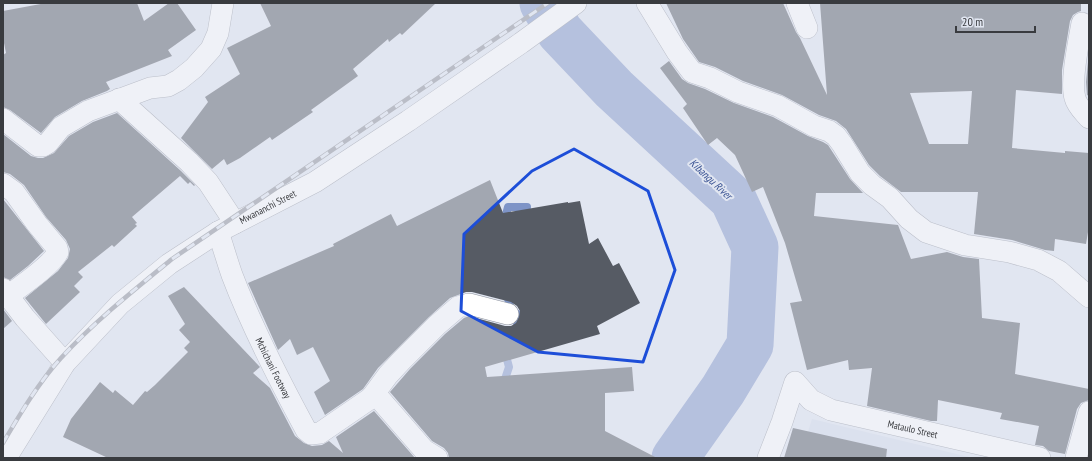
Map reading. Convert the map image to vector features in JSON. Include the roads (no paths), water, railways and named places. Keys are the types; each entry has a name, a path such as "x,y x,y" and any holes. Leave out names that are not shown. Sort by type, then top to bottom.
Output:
{"street":[{"path":"3,119 38,146 43,146 48,143 69,121 88,111 150,88 168,86 179,80 194,68 211,49 218,33 223,3"},
{"name":"Mwananchi Street","path":"6,458 65,363 120,304 170,264 227,227 315,182 408,121 576,3"},
{"path":"647,3 677,52 692,72 710,78 738,92 778,106 814,126 829,131 836,136 842,144 860,173 872,185 890,198 909,219 926,232 965,245 1009,252 1038,260 1060,271 1089,297"},
{"path":"797,3 807,28"},
{"path":"1082,23 1076,57 1073,90 1074,97 1078,105 1089,118"},
{"path":"120,98 189,162 208,182 227,227"},
{"path":"3,184 14,192 37,224 57,248 58,252 46,265 6,292 25,318 65,363"},
{"name":"Mchichani Footway","path":"227,227 232,275 252,322 306,430 311,434 320,433 371,398 388,375 401,361 436,325 458,307 469,304 508,314"},
{"name":"Mataulo Street","path":"768,458 795,382 811,400 831,410 1040,458"},
{"path":"371,398 378,397 383,401 424,450 437,458"},
{"path":"1076,458 1089,412"}],"waterway":[{"name":"Kibangu River","path":"543,3 560,32 614,89 733,199 755,247 750,345 723,390 675,458"},
{"path":"505,222 508,207 527,207"},
{"path":"506,291 511,310 519,315 518,328"},
{"path":"503,385 509,367 505,352 507,351"}],"railway":[{"path":"3,443 37,388 61,358 74,344 129,294 172,259 548,3"}]}
